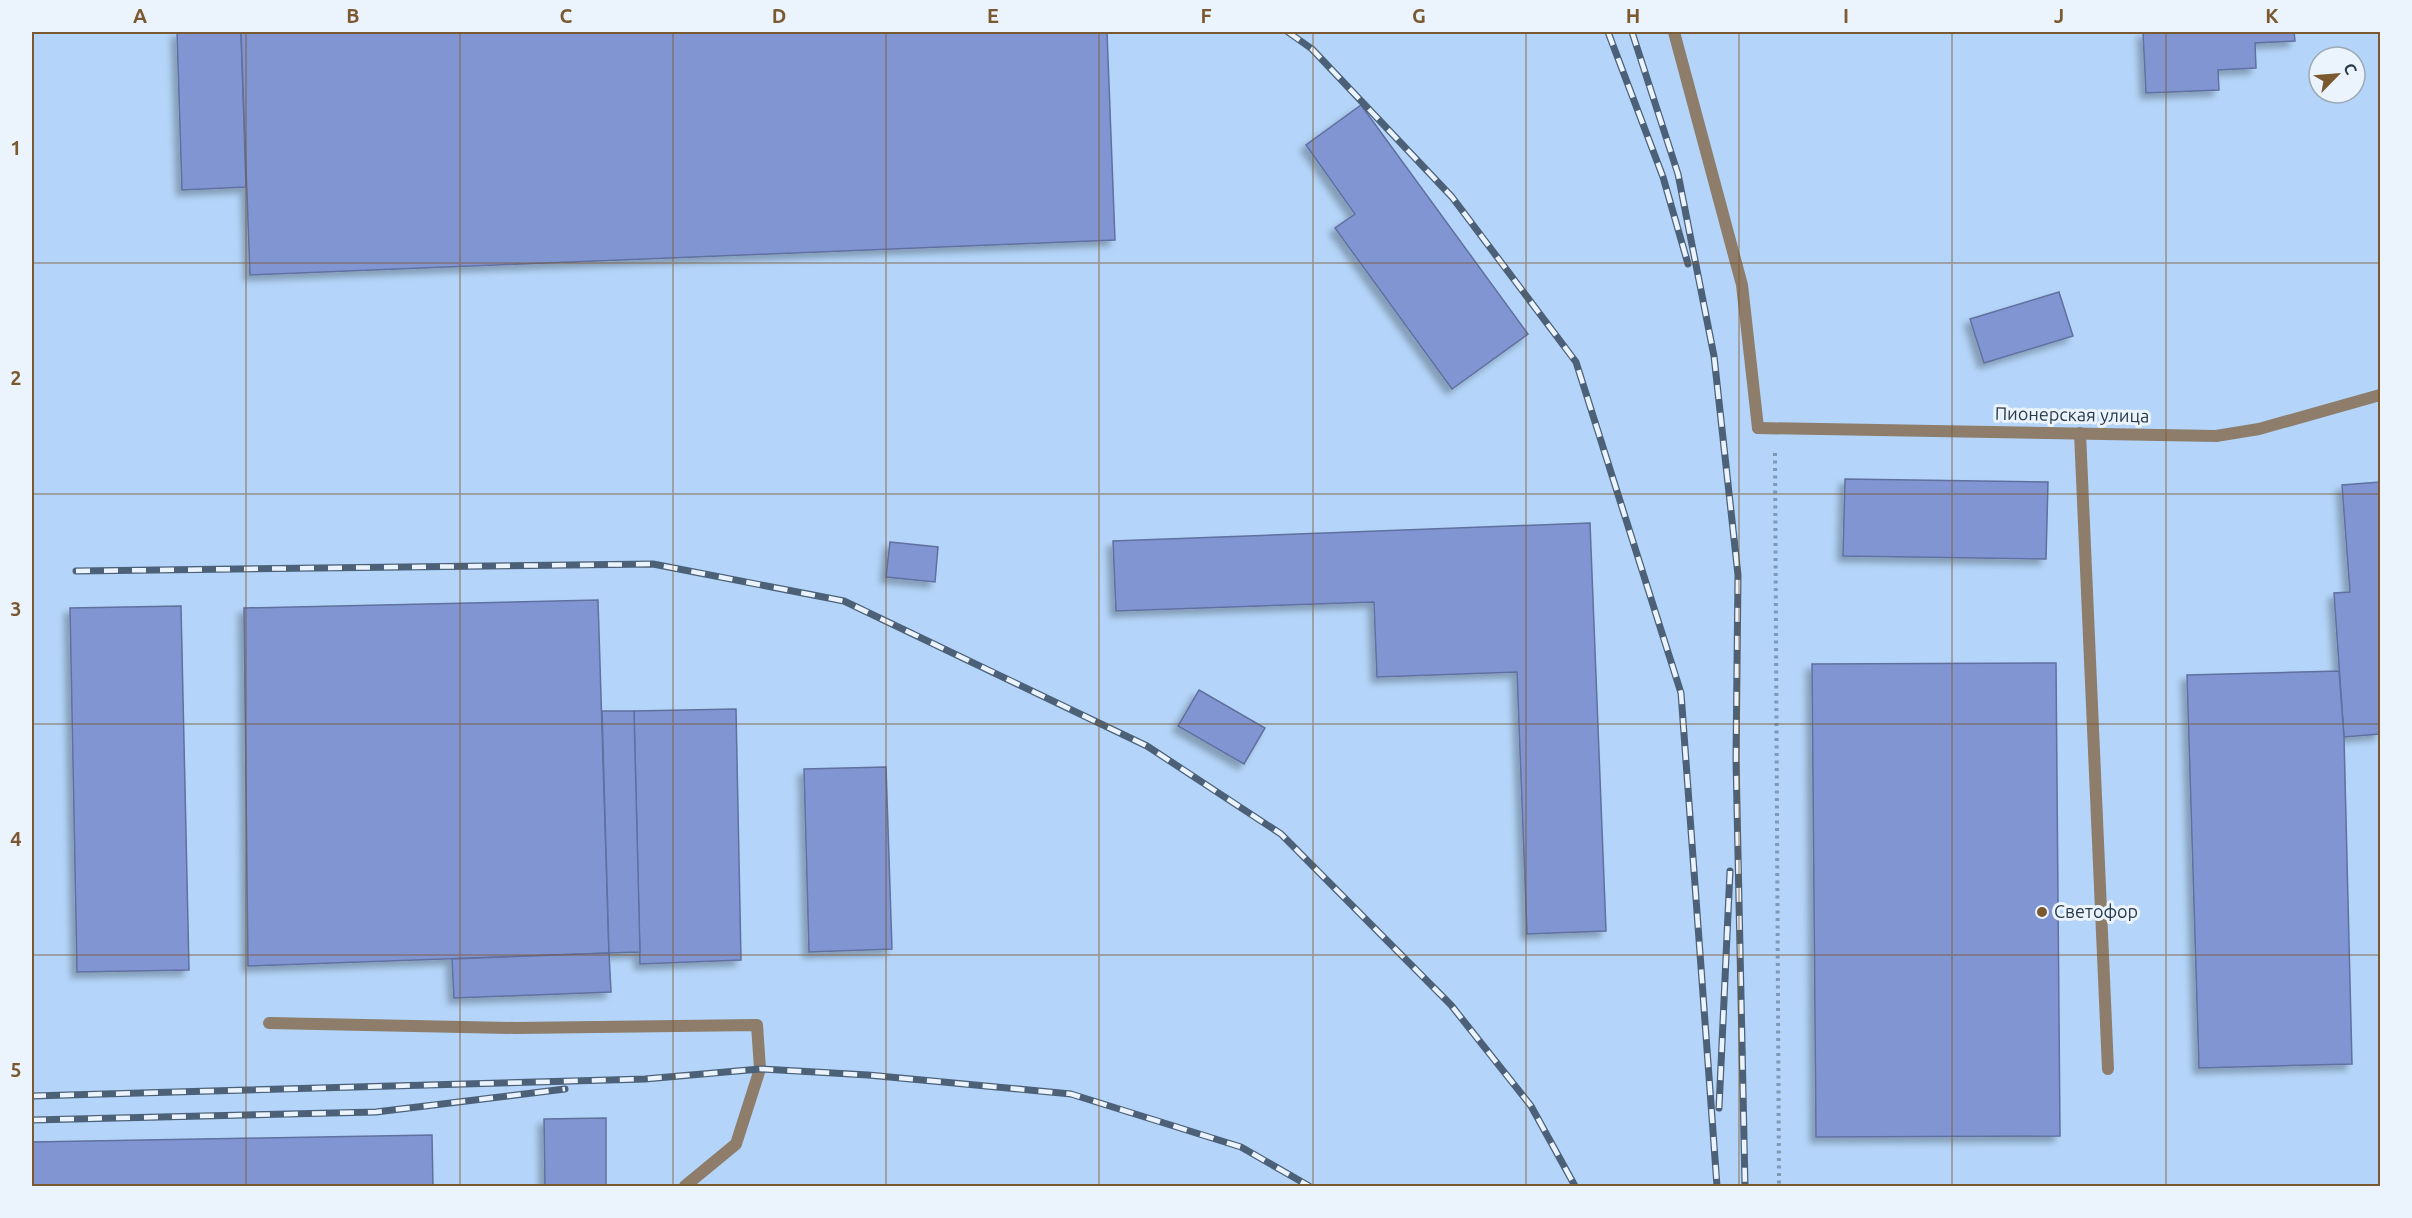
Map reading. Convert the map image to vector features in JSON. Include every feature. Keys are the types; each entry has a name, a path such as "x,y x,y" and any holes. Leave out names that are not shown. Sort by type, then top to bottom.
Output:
{"street":[{"name":"Пионерская улица","path":"1674,32 1743,285 1758,428 2216,436 2259,429 2380,395"},
{"path":"2080,434 2108,1069"},
{"path":"269,1023 516,1028 758,1025 760,1069 736,1144 685,1186"}],"path":[{"path":"1774,428 1779,1186"}],"building":[{"path":"177,32 241,32 246,187 182,190"},
{"path":"241,32 1107,32 1115,240 250,275"},
{"path":"2143,32 2294,32 2295,41 2255,43 2256,68 2218,70 2219,90 2146,93"},
{"path":"1361,105 1528,334 1452,389 1335,228 1355,214 1306,145"},
{"path":"2059,292 2073,336 1984,363 1970,319"},
{"path":"1845,479 2048,482 2046,559 1843,556"},
{"path":"2380,482 2380,734 2344,737 2334,593 2350,592 2342,485"},
{"path":"1590,523 1606,931 1527,934 1517,672 1377,677 1374,602 1116,611 1113,541"},
{"path":"890,542 938,547 935,582 886,577"},
{"path":"598,600 609,953 248,966 244,608"},
{"path":"181,606 189,970 77,972 70,608"},
{"path":"2056,663 2060,1136 1816,1137 1812,664"},
{"path":"2339,671 2344,737 2352,1064 2199,1068 2187,675"},
{"path":"1199,690 1265,728 1244,764 1178,726"},
{"path":"736,709 741,960 640,964 634,711"},
{"path":"602,711 634,711 640,952 609,953"},
{"path":"886,767 892,949 809,952 804,769"},
{"path":"609,953 611,992 454,998 452,959"},
{"path":"606,1118 606,1186 545,1186 544,1119"},
{"path":"432,1135 433,1186 32,1186 32,1142"}],"railway":[{"path":"1288,32 1312,49 1452,197 1576,362 1681,693 1717,1186"},
{"path":"1608,32 1663,177 1688,264"},
{"path":"1632,32 1678,174 1714,356 1738,575 1736,759 1745,1186"},
{"path":"76,571 653,564 844,601 1147,746 1281,834 1451,1005 1531,1106 1575,1186"},
{"path":"1719,1108 1730,871"},
{"path":"32,1096 645,1079 760,1069 868,1075 1071,1094 1241,1147 1309,1186"},
{"path":"32,1120 376,1112 565,1089"}],"place":[{"name":"Светофор","path":"2042,912"}]}
